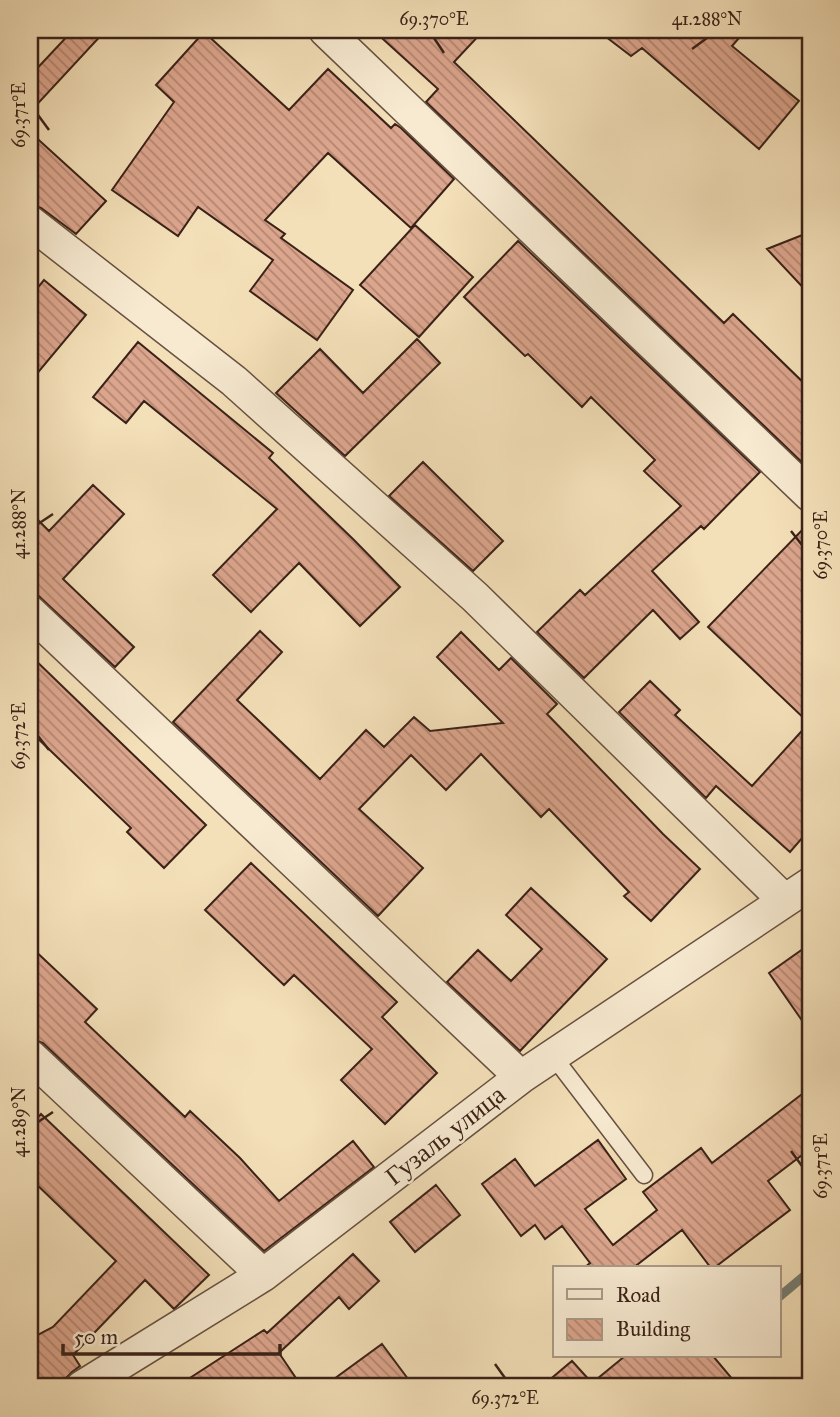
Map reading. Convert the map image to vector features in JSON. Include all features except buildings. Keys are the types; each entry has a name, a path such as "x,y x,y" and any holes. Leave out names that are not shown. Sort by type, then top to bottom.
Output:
{"street":[{"path":"326,30 810,495"},
{"path":"30,222 234,382 475,597 797,892"},
{"path":"30,612 521,1077"},
{"name":"Гузаль улица","path":"82,1387 263,1275 521,1077 797,892"},
{"path":"30,1056 263,1275"}],"lane":[{"path":"552,1056 644,1175"}],"waterway":[{"path":"780,1296 810,1271"}]}
